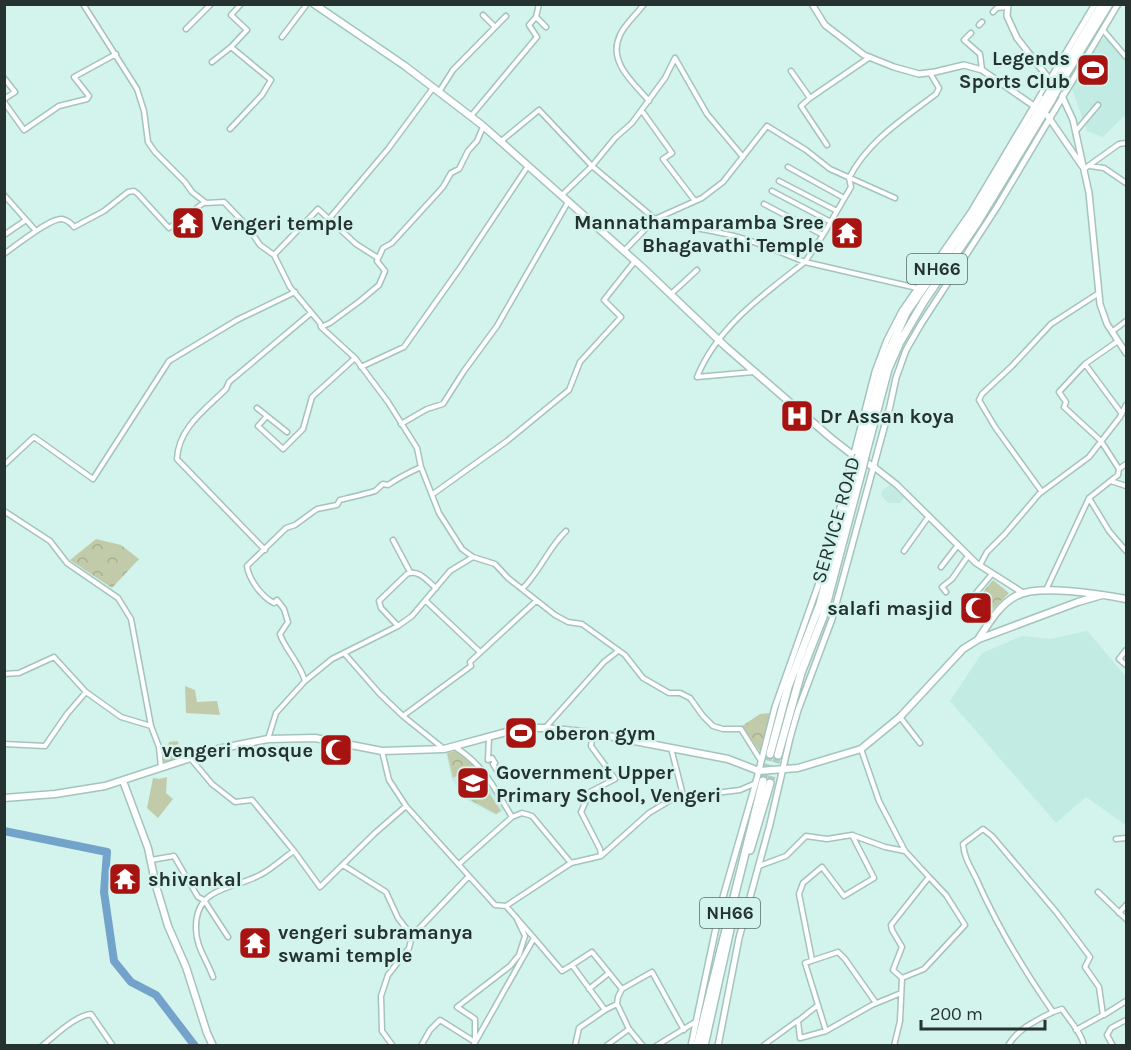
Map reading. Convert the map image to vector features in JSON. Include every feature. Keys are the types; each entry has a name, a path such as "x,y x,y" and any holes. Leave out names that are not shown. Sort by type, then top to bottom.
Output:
{"highway":[{"name":"NH66","path":"774,755 801,673 823,617 859,467 859,456 888,369 918,309 978,223 1039,109 1048,99 1102,4"},
{"name":"NH66","path":"1060,78 1109,4"},
{"name":"NH66","path":"697,1046 763,782"},
{"name":"NH66","path":"704,1046 763,782"}],"main road":[{"path":"314,4 471,117 635,261 719,340 874,466"},
{"path":"979,639 995,615 1008,602 1023,593 1046,591 1126,598"},
{"path":"4,798 63,793 123,781 242,743 268,739 315,738 382,751 444,749 521,728 593,733 728,759 759,771 798,768 861,749 900,717 963,649 979,639 1077,602 1102,595"},
{"path":"123,781 148,848 168,926 186,966 207,1034 213,1046"}],"street":[{"path":"83,4 137,89 144,111 148,142 154,152 185,182 192,192 205,202"},
{"path":"186,29 211,4"},
{"path":"212,62 247,30 231,15 241,4"},
{"path":"282,37 307,4"},
{"path":"471,117 537,36 529,25 536,17 539,4"},
{"path":"644,4 620,36 616,55 619,66 649,101"},
{"path":"812,4 825,25 870,57 904,71 919,74 930,73 964,64 982,70 1050,119 1087,167 1104,168 1126,183"},
{"name":"SERVICE ROAD","path":"691,1046 721,904 763,782 759,771 776,707 825,566 859,456 875,372 887,340 917,288 971,212 1039,109 1050,80 1095,4"},
{"path":"718,1046 739,938 798,710 832,619 896,378 906,350 998,207 1118,4"},
{"path":"993,12 997,8 1008,6 1007,16 1017,38 1063,97 1087,167 1100,304 1107,324 1126,353"},
{"path":"483,15 495,27"},
{"path":"329,219 453,70 506,16"},
{"path":"536,17 546,27"},
{"path":"1103,30 1126,57"},
{"path":"971,33 964,40 980,54 982,70"},
{"path":"230,129 262,95 270,80 231,47"},
{"path":"4,78 15,92 4,100 24,130 59,106 87,99 89,96 74,77 116,54"},
{"path":"827,145 801,106 870,57"},
{"path":"561,195 592,166 642,111 665,78 675,58 707,114 743,157"},
{"path":"791,71 810,98"},
{"path":"757,372 697,377 710,353 732,323 754,301 805,262 850,187 849,178 863,154 936,94 939,88 930,73"},
{"path":"1076,131 1098,105"},
{"path":"500,142 539,110 592,166 655,219 681,227 735,236 805,262 917,288"},
{"path":"642,111 672,153 663,159 695,201"},
{"path":"624,252 655,219 695,201 723,182 767,126 806,150 830,169 895,198"},
{"path":"321,327 360,302 379,285 385,271 376,261 383,248 393,243 428,204 451,173 459,169 483,127"},
{"path":"1087,167 1119,144 1126,143"},
{"path":"361,367 404,347 528,165"},
{"path":"788,167 844,198"},
{"path":"779,182 837,211"},
{"path":"4,254 54,220 63,219 74,226 104,211 128,192 134,191 147,202 169,228 205,202 224,202 247,226 260,245 274,255 290,287 321,327 355,358 401,424 417,448 421,467 439,513 462,549 473,557 495,564 522,589 568,622 582,624 625,655 643,678 669,693 680,693 690,698 713,726 723,729 741,729 761,762"},
{"path":"772,191 831,222"},
{"path":"4,195 36,231"},
{"path":"401,424 427,409 443,404 497,327 568,202"},
{"path":"764,204 823,235"},
{"path":"274,255 318,209 356,244 378,258"},
{"path":"4,235 26,220"},
{"path":"433,494 507,441 569,390 580,362 621,317 604,300 635,261"},
{"path":"671,294 697,270"},
{"path":"4,465 34,437 93,479 169,361 237,320 295,292"},
{"path":"1042,492 994,427 980,400 982,394 1051,324 1099,292"},
{"path":"265,550 177,459 177,451 188,426 226,389 229,382 311,313"},
{"path":"1113,331 1126,321"},
{"path":"1046,591 1089,498 1118,475 1119,469 1101,441 1064,407 1066,402 1059,392 1085,364 1118,341"},
{"path":"267,416 258,426 283,449 303,429 312,397 355,358"},
{"path":"1085,364 1122,414"},
{"path":"979,566 987,552 1042,492 1089,457 1122,414 1126,405"},
{"path":"257,408 287,432"},
{"path":"1119,469 1126,465"},
{"path":"874,466 897,485 979,566 1023,593"},
{"path":"305,681 301,668 282,641 280,634 288,622 284,609 278,600 274,603 265,598 248,572 247,566 286,528 295,525 317,509 337,505 340,500 356,494 374,492 383,484 388,485 421,467"},
{"path":"1111,481 1126,486"},
{"path":"1089,498 1109,531 1126,551"},
{"path":"4,511 50,541 67,563 118,598 131,619 151,726 159,747 161,768"},
{"path":"904,551 929,516"},
{"path":"522,589 537,573 566,531"},
{"path":"393,540 410,572"},
{"path":"941,567 958,545"},
{"path":"946,592 942,587 952,579 968,556"},
{"path":"268,739 276,713 305,681 332,659 398,626 412,616 450,572 473,557"},
{"path":"398,626 381,608 379,601 410,572 417,572 436,588"},
{"path":"966,605 992,574"},
{"path":"403,716 471,666 470,662 536,600"},
{"path":"426,601 480,652"},
{"path":"1126,650 1119,659 1126,665"},
{"path":"544,728 604,662 618,651"},
{"path":"344,653 379,693 444,749"},
{"path":"4,674 19,673 54,657 86,692 121,717 151,726"},
{"path":"4,744 45,746 67,714 86,692"},
{"path":"900,717 920,743"},
{"path":"593,733 591,746 615,779 590,792 582,812 600,849 601,856"},
{"path":"489,736 488,760 492,758 496,770"},
{"path":"455,746 486,773 513,817"},
{"path":"671,748 683,795"},
{"path":"861,749 879,801 905,851 946,895 964,925 924,969 902,978"},
{"path":"382,751 389,780 406,806 495,904 506,906 562,971 592,952 622,989"},
{"path":"191,758 212,784 235,802 252,800 320,887 406,806"},
{"path":"506,906 571,863 601,856 649,813 674,798 683,795 740,790 763,782"},
{"path":"459,864 513,817 522,813 532,816 571,863"},
{"path":"1053,1012 1032,982 993,916 963,855 963,844 983,829 992,836 1057,913 1090,957 1085,967 1099,987 1103,1015"},
{"path":"759,866 786,856 806,836 827,839 852,835 885,847 905,851"},
{"path":"812,960 799,894 803,883 822,867 844,896 874,878 852,835"},
{"path":"1116,839 1126,838"},
{"path":"213,977 209,964 200,951 196,929 204,900 215,892 261,875 294,851"},
{"path":"151,861 174,856 198,897 204,900 228,937"},
{"path":"343,865 386,892 398,918 412,936"},
{"path":"393,1046 382,1031 381,996 387,975 409,948 412,936 469,876"},
{"path":"894,1046 900,1021 902,978 893,970 902,947 891,925 929,877"},
{"path":"1098,892 1126,920"},
{"path":"1119,912 1126,905"},
{"path":"474,1044 475,1019 457,1007 510,966 519,955 525,936 516,917"},
{"path":"474,1044 534,938"},
{"path":"826,1031 805,963 838,952 876,1003"},
{"path":"572,965 605,1010"},
{"path":"643,1046 629,1029 617,1004 622,989 652,972 684,1030"},
{"path":"589,989 609,973"},
{"path":"798,1021 800,1038 826,1031 876,1003 902,993"},
{"path":"1077,1030 1126,1001"},
{"path":"575,1046 579,1028 617,1004"},
{"path":"764,1045 818,1005"},
{"path":"1008,1046 1017,1035 1033,1023 1062,1009 1084,1043 1077,1046"},
{"path":"42,1046 72,1023 90,1014 113,1046"},
{"path":"421,1046 430,1030 440,1020 474,1044"},
{"path":"1113,1046 1107,1035 1111,1028 1126,1020"},
{"path":"657,1046 697,1021"},
{"path":"606,1046 629,1029"}],"shaded area":[{"path":"1106,35 1126,59 1126,118 1124,116 1103,137 1087,131 1070,83"},
{"path":"893,483 906,495 900,503 888,503 881,495 882,491"},
{"path":"1087,631 1126,677 1126,825 1086,797 1056,823 950,701 982,653 1022,636 1051,639"},
{"path":"456,750 476,764 506,808 496,815 465,799 452,780 446,752"}],"green space":[{"name":"Legends Sports Club","path":"1092,60 1102,73 1093,80 1083,68"},
{"path":"96,539 121,545 139,559 112,588 70,560"},
{"path":"993,580 1009,593 988,614 976,600"},
{"path":"185,686 195,690 197,702 217,701 220,715 186,713"},
{"path":"772,713 764,751 760,752 742,726 760,714"},
{"path":"178,741 181,763 162,765 169,742"},
{"path":"456,751 474,765 453,778 447,753"},
{"path":"475,774 481,782 468,791 462,783"},
{"path":"167,777 166,793 173,799 158,818 147,808 153,778"},
{"path":"485,787 501,811 496,814 469,799"}],"waterway":[{"path":"4,831 107,852 104,892 114,961 131,982 156,995 195,1046"}],"tunnel":[{"path":"763,781 770,754"},
{"path":"770,783 778,755"}],"place":[{"name":"Legends Sports Club","path":"1093,70"},
{"name":"Vengeri temple","path":"188,223"},
{"name":"Mannathamparamba Sree Bhagavathi Temple","path":"847,233"},
{"name":"Dr Assan koya","path":"797,416"},
{"name":"salafi masjid","path":"976,608"},
{"name":"oberon gym","path":"521,733"},
{"name":"vengeri mosque","path":"336,750"},
{"name":"Government Upper Primary School, Vengeri","path":"473,783"},
{"name":"shivankal","path":"125,879"},
{"name":"vengeri subramanya swami temple","path":"255,943"}]}
